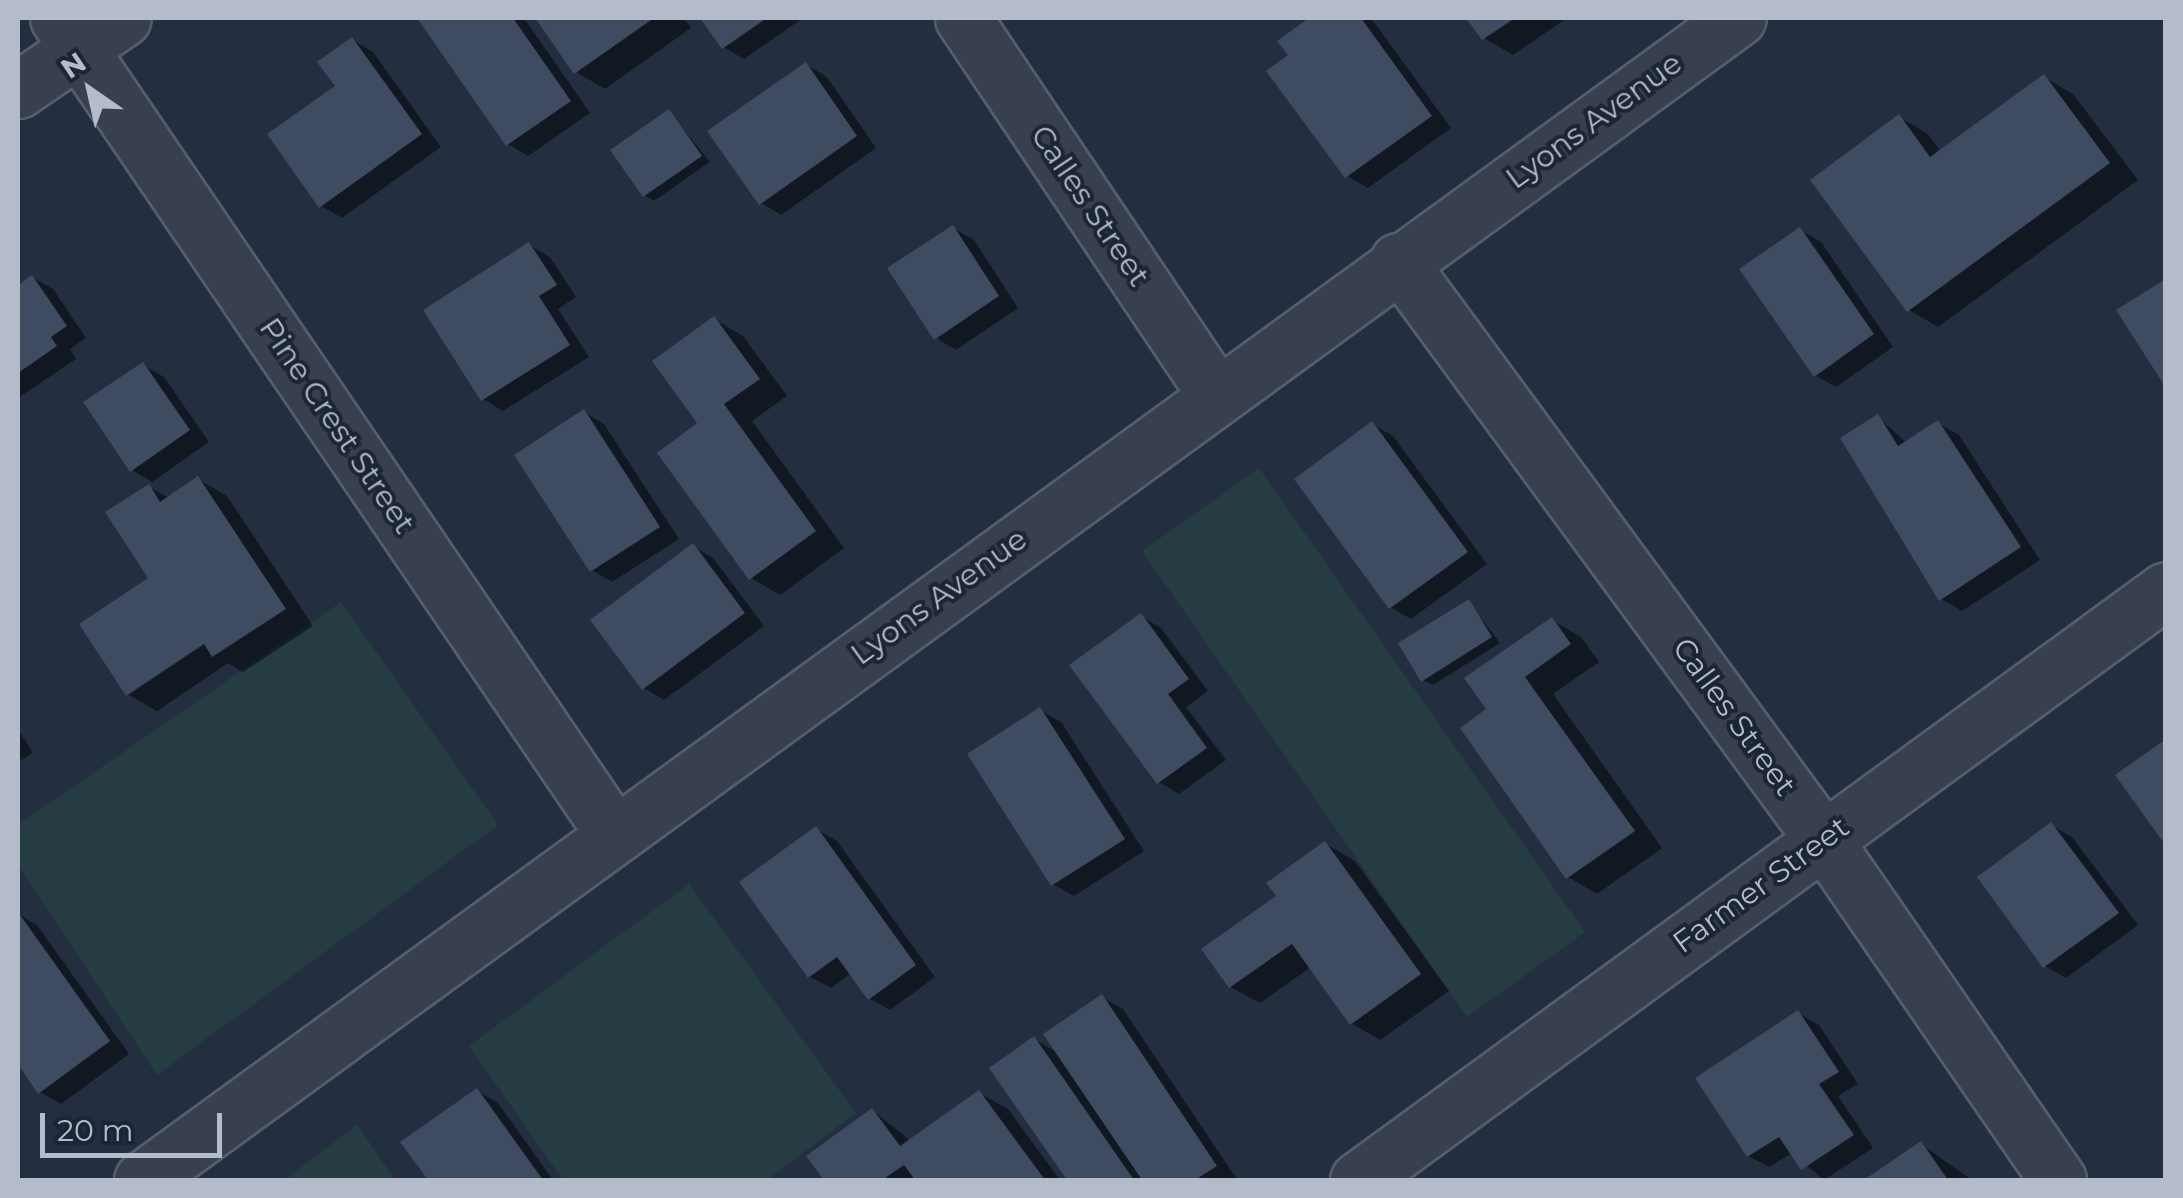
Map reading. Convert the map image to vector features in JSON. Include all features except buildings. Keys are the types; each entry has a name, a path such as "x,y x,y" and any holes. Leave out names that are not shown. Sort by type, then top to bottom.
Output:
{"street":[{"path":"18,90 69,33 123,18"},
{"name":"Calles Street","path":"963,18 1216,394"},
{"name":"Lyons Avenue","path":"142,1180 1398,261 1738,18"},
{"name":"Pine Crest Street","path":"69,33 614,834"},
{"name":"Calles Street","path":"1398,261 1824,839 2058,1180"},
{"name":"Farmer Street","path":"1358,1180 2166,590"}],"green space":[{"path":"1259,468 1585,932 1467,1017 1142,551"},
{"path":"341,602 498,825 157,1075 18,865 18,825"},
{"path":"689,884 856,1113 767,1180 563,1180 469,1046"},
{"path":"357,1124 395,1180 285,1180"}]}
